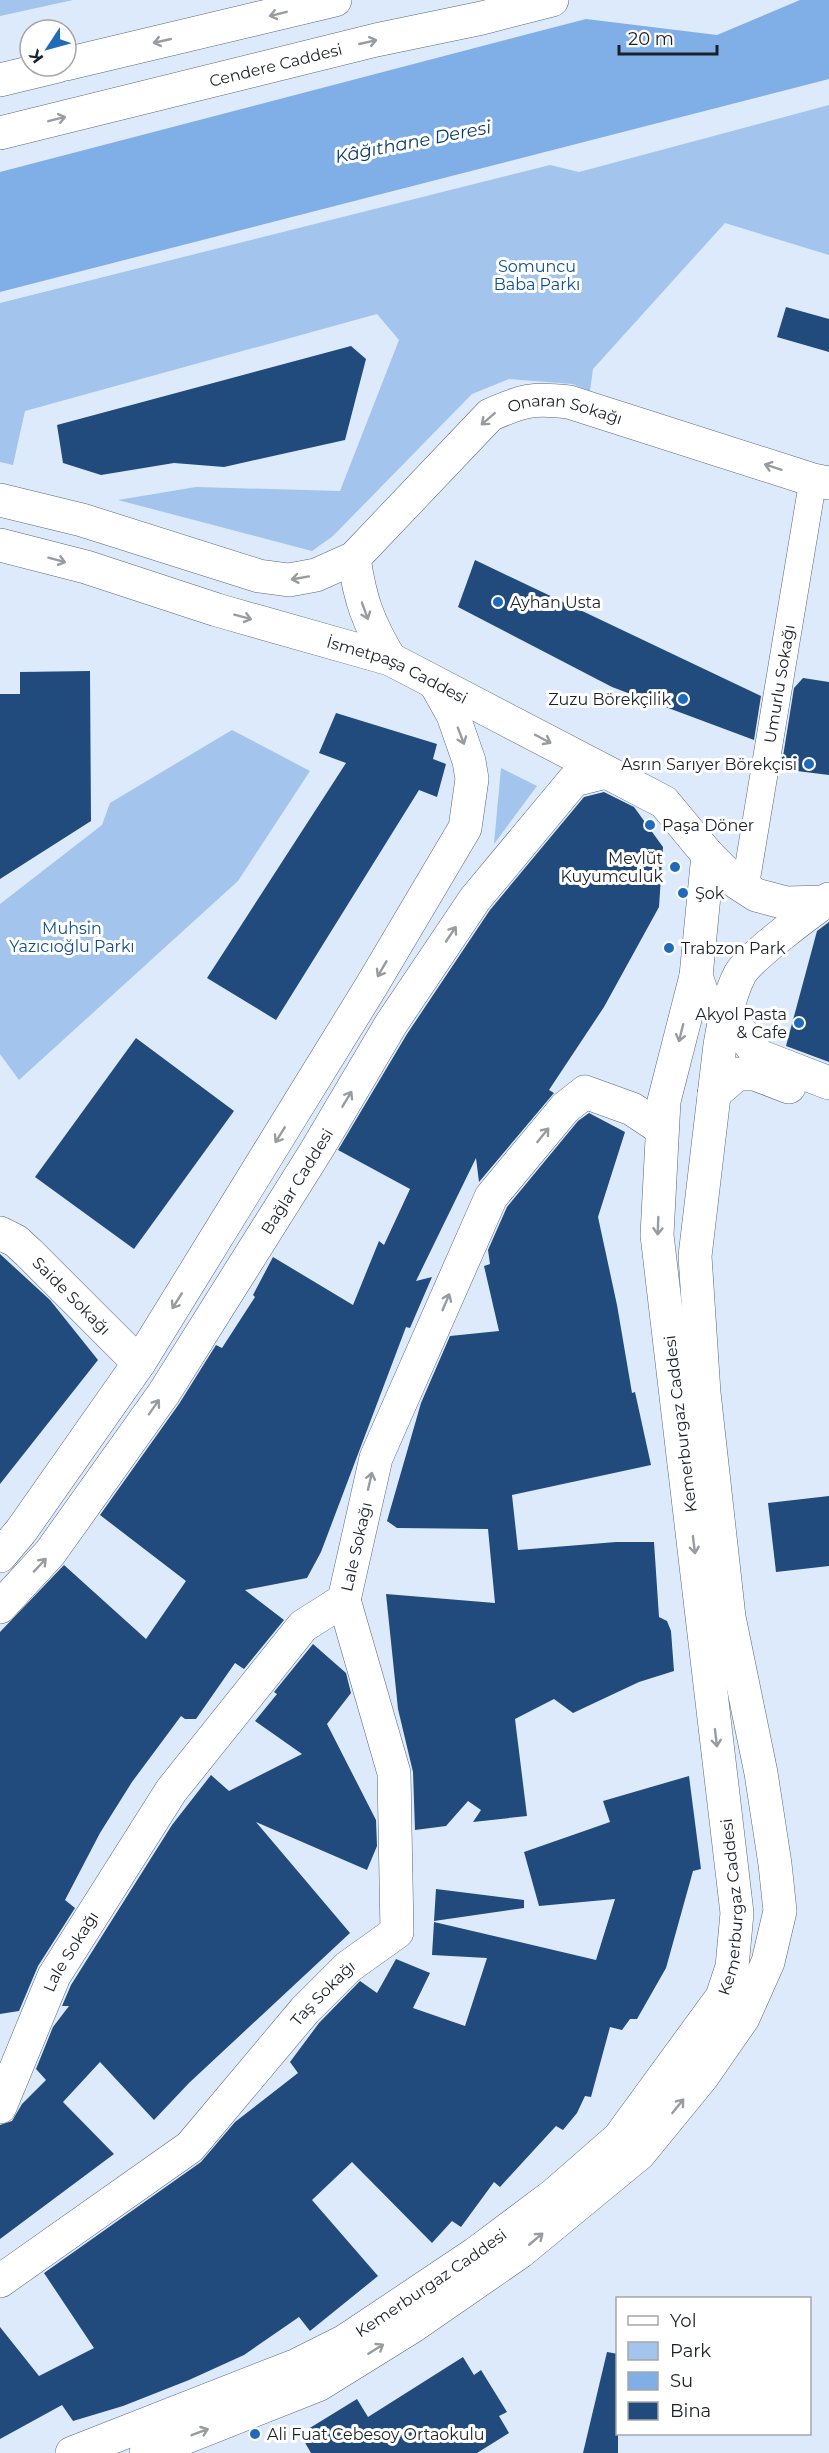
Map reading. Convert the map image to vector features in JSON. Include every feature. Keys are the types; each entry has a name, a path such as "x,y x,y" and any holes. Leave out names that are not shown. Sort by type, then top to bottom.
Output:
{"main road":[{"path":"78,61 335,0"},
{"name":"Cendere Caddesi","path":"0,133 376,40 482,18 552,0"},
{"path":"0,80 18,76"},
{"name":"Onaran Sokağı","path":"354,558 490,415 517,403 538,399 569,402 821,481"},
{"path":"0,500 82,520 259,576 289,580 316,575 354,558 360,597 372,629 390,659"},
{"name":"İsmetpaşa Caddesi","path":"0,545 86,567 217,610 390,659 664,802 708,855 733,880 756,896 786,903 827,900"},
{"path":"0,1556 21,1531 139,1364 372,985 465,828 472,779 469,762 453,715 435,683"},
{"name":"Bağlar Caddesi","path":"0,1607 50,1553 164,1392 316,1151 391,1024 475,899 574,780 606,772"},
{"name":"Kemerburgaz Caddesi","path":"72,2453 297,2365 345,2341 475,2254 555,2194 619,2138 722,1997 732,1967 737,1913 657,1235 664,1101 696,976 708,855"},
{"name":"Kemerburgaz Caddesi","path":"146,2453 318,2385 413,2326 520,2252 639,2154 702,2077 743,2018 768,1962 780,1911 761,1773 729,1617 704,1393 695,1256 725,1084 720,1045 726,1012 741,972 772,942 827,900"},
{"path":"696,976 720,1045"},
{"path":"726,1012 759,1056 829,1083"},
{"path":"725,1084 755,1074 829,1103"},
{"name":"Lale Sokağı","path":"0,2107 54,1976 171,1791 303,1626 344,1600 376,1458 491,1197 565,1108 585,1092 632,1109 662,1129"},
{"name":"Saide Sokağı","path":"0,1233 16,1241 29,1253 139,1364"},
{"name":"Taş Sokağı","path":"0,2281 190,2146 305,2010 348,1967 397,1932 394,1773 344,1600"}],"street":[{"name":"Umurlu Sokağı","path":"745,888 821,481"}],"green space":[{"path":"0,0 73,0 0,16"},
{"name":"Somuncu Baba Parkı","path":"829,105 829,255 725,223 593,369 590,391 572,384 509,379 472,394 333,536 312,551 118,500 196,487 340,491 399,340 377,314 25,411 13,465 0,462 0,303 550,165 579,172"},
{"name":"Muhsin Yazıcıoğlu Parkı","path":"232,730 310,771 238,881 19,1080 0,1054 0,904 102,825 110,803"},
{"path":"501,768 537,786 494,844"}],"water":[{"name":"Kâğıthane Deresi","path":"800,0 829,0 829,79 0,292 0,172 586,19 717,35"}],"building":[{"path":"786,307 829,319 829,352 777,337"},
{"path":"351,346 366,359 345,440 224,467 174,463 101,475 63,463 57,425"},
{"path":"475,560 761,696 754,740 612,687 458,607"},
{"path":"90,671 91,821 0,879 0,694 20,694 20,672"},
{"path":"803,678 829,682 829,775 781,769 794,688"},
{"path":"336,713 437,744 433,759 446,764 437,797 419,790 276,1020 207,978 346,763 319,753"},
{"path":"604,792 634,807 663,847 659,907 604,1007 549,1090 554,1093 479,1182 476,1158 416,1281 432,1277 410,1328 406,1327 321,1552 307,1578 245,1590 284,1620 244,1669 235,1663 196,1719 185,1719 181,1716 132,1782 100,1833 65,1900 75,1908 38,1966 19,2011 0,2014 0,1632 64,1565 146,1639 186,1581 100,1515 179,1404 216,1345 222,1348 255,1297 253,1295 273,1257 353,1305 379,1241 384,1245 410,1189 338,1150 407,1034 490,910 584,797"},
{"path":"829,922 829,1062 786,1046 817,931"},
{"path":"136,1038 234,1111 134,1249 35,1177"},
{"path":"589,1113 625,1132 598,1217 617,1305 632,1393 635,1392 651,1465 512,1495 518,1550 616,1542 654,1542 659,1617 667,1621 671,1631 674,1671 639,1682 573,1713 554,1699 515,1719 527,1816 473,1822 481,1810 468,1801 446,1826 415,1830 413,1772 398,1709 386,1594 495,1603 488,1529 397,1528 387,1521 421,1403 450,1336 499,1331 484,1266 490,1264 488,1250 507,1207 578,1121"},
{"path":"0,1254 50,1300 98,1360 0,1484"},
{"path":"829,1496 829,1566 776,1572 768,1503"},
{"path":"313,1644 346,1673 351,1693 327,1724 376,1820 377,1846 367,1870 256,1822 350,1933 189,2083 154,2120 100,2062 63,2102 114,2154 0,2239 0,2125 12,2121 22,2104 46,2080 36,2069 53,2027 69,2006 62,2006 71,1985 172,1825 211,1775 229,1791 302,1754 255,1721 277,1694 274,1692"},
{"path":"689,1776 701,1869 693,1871 666,1968 637,2019 630,2019 622,2030 610,2027 591,2097 585,2096 577,2113 563,2130 556,2126 500,2187 494,2182 461,2227 452,2221 432,2243 352,2162 312,2200 378,2276 310,2331 299,2317 244,2355 189,2380 123,2406 73,2421 62,2405 0,2439 0,2327 39,2376 94,2348 44,2273 201,2162 235,2122 298,2073 290,2062 319,2023 360,1981 377,1993 396,1959 430,1973 413,2008 465,2026 487,1958 432,1955 434,1922 596,1960 615,1899 539,1906 524,1852 610,1822 603,1801"},
{"path":"436,1889 524,1900 524,1908 434,1921"},
{"path":"607,2352 616,2354 618,2453 583,2453"},
{"path":"463,2357 474,2375 481,2370 507,2412 499,2416 509,2433 477,2453 311,2453 300,2434 357,2399 368,2417"}],"place":[{"name":"Ayhan Usta","path":"498,602"},
{"name":"Zuzu Börekçilik","path":"683,699"},
{"name":"Asrın Sarıyer Börekçisi","path":"809,764"},
{"name":"Paşa Döner","path":"650,825"},
{"name":"Mevlüt Kuyumculuk","path":"675,867"},
{"name":"Şok","path":"683,893"},
{"name":"Trabzon Park","path":"669,948"},
{"name":"Akyol Pasta & Cafe","path":"799,1023"},
{"name":"Ali Fuat Cebesoy Ortaokulu","path":"255,2434"}]}
